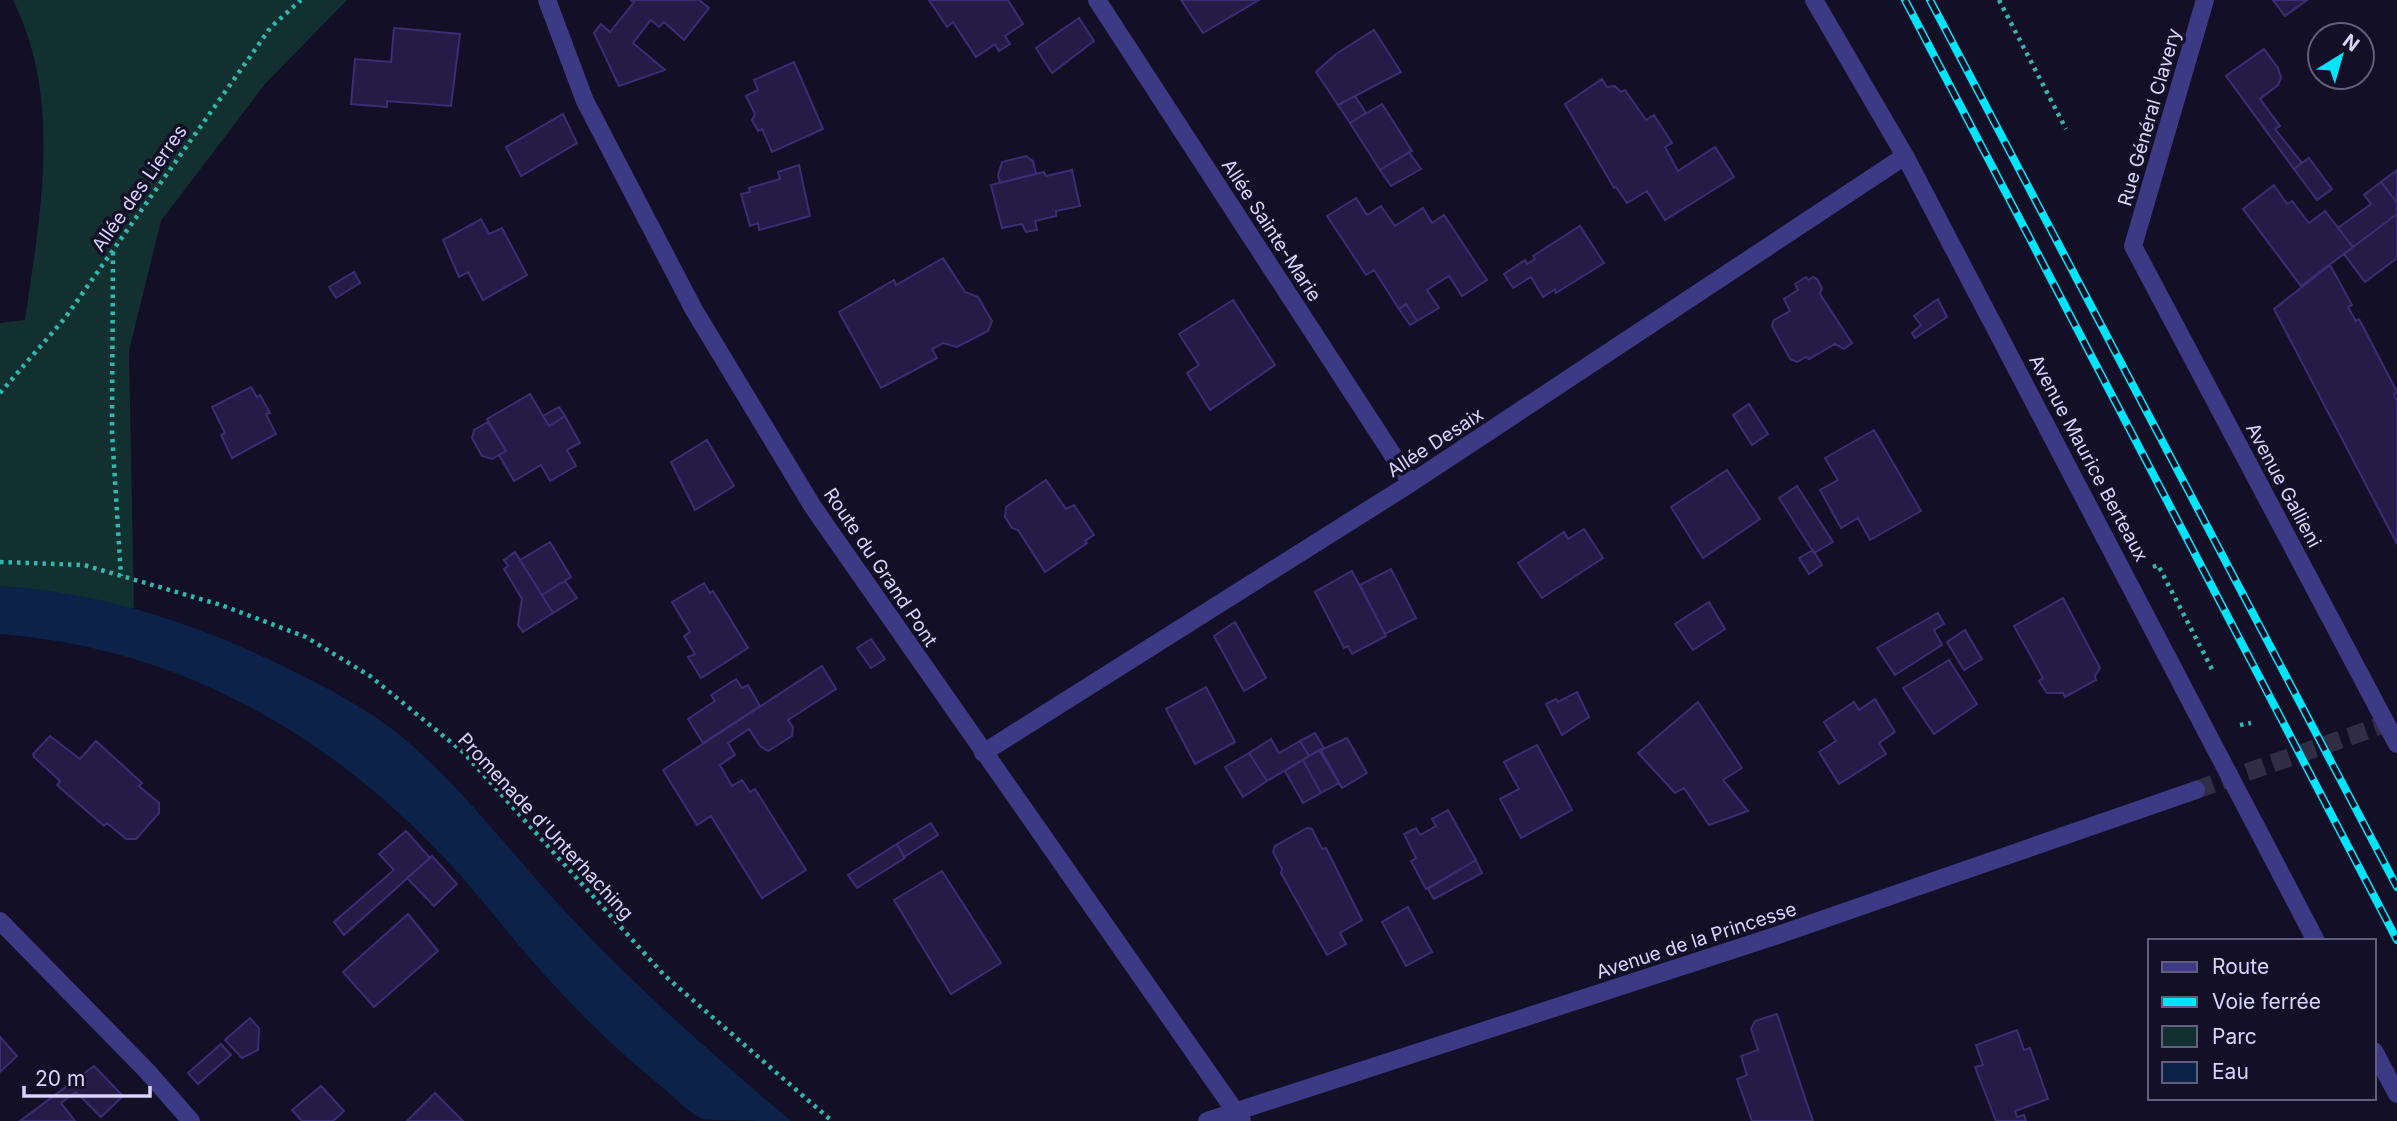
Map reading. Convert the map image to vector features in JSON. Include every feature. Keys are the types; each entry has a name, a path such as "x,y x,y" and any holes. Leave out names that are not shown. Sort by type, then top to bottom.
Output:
{"street":[{"name":"Route du Grand Pont","path":"547,0 585,101 694,310 813,507 1238,1116"},
{"name":"Allée Sainte-Marie","path":"1097,0 1411,483"},
{"name":"Avenue Maurice Berteaux","path":"1814,0 1905,156 2315,939"},
{"name":"Rue Général Clavery","path":"2133,246 2205,0"},
{"name":"Allée Desaix","path":"983,753 1411,483 1905,156"},
{"name":"Avenue Gallieni","path":"2133,246 2397,744"},
{"name":"Avenue de la Princesse","path":"1207,1121 1238,1116 1775,936 2196,790"},
{"path":"0,921 147,1071 191,1121"},
{"path":"2376,1055 2397,1094"}],"path":[{"name":"Allée des Lierres","path":"0,393 65,318 271,27 301,0"},
{"path":"1999,0 2066,129"},
{"path":"113,251 112,433 121,576"},
{"name":"Promenade d'Unterhaching","path":"0,562 84,565 221,605 306,638 370,676 463,752 664,975 832,1121"},
{"path":"2174,592 2217,678"},
{"path":"2235,715 2241,727 2251,723"}],"green space":[{"path":"13,0 347,0 265,84 161,221 129,351 134,608 0,608 0,323 25,320 41,199 43,158 43,118 38,77 28,38"}],"water":[{"path":"0,586 79,596 117,604 192,627 301,675 381,721 438,770 617,965 703,1045 791,1121 708,1120 696,1116 596,1028 536,965 449,863 396,810 339,764 279,723 215,690 147,663 75,644 0,634"}],"building":[{"path":"630,0 699,0 709,8 684,40 664,22 659,27 651,20 633,43 665,70 619,86 594,33 601,24 610,32 634,2"},
{"path":"929,0 1008,0 1023,24 1005,36 1010,44 999,51 995,44 976,57 953,22 947,27"},
{"path":"1181,0 1259,0 1203,33"},
{"path":"2273,0 2307,0 2285,16"},
{"path":"1079,18 1094,41 1052,73 1036,48"},
{"path":"394,28 460,34 451,106 387,101 387,107 351,104 355,59 391,62"},
{"path":"1374,30 1401,72 1338,105 1316,72 1336,54"},
{"path":"2264,49 2278,68 2281,78 2278,85 2260,99 2280,126 2275,129 2302,163 2294,169 2226,76"},
{"path":"794,62 823,129 772,152 762,129 758,131 752,120 755,114 746,96 758,90 754,80"},
{"path":"1602,79 1607,87 1615,86 1621,92 1625,90 1646,120 1654,115 1672,143 1665,147 1678,171 1715,147 1734,177 1665,220 1647,191 1627,203 1616,187 1614,188 1565,104"},
{"path":"1355,96 1366,113 1350,123 1338,105"},
{"path":"1382,104 1412,151 1380,170 1350,123"},
{"path":"563,114 577,143 521,176 506,147"},
{"path":"1409,152 1421,169 1391,186 1380,170"},
{"path":"1026,156 1033,161 1036,174 1000,183 998,175 1002,162"},
{"path":"2309,158 2332,189 2317,200 2294,169"},
{"path":"799,165 810,216 759,230 758,223 750,226 741,194 750,192 749,188 780,179 778,172"},
{"path":"1072,170 1080,206 1056,211 1056,216 1035,221 1037,230 1026,232 1022,224 1002,228 991,185 1044,172 1046,176"},
{"path":"2397,170 2397,203 2381,182"},
{"path":"2381,182 2397,203 2397,214 2353,247 2338,228 2371,204 2364,195"},
{"path":"2274,185 2287,204 2292,201 2309,223 2325,211 2353,247 2301,286 2243,209"},
{"path":"1356,198 1367,215 1381,206 1395,226 1423,208 1432,223 1444,215 1487,280 1462,296 1449,276 1427,290 1439,308 1417,321 1406,304 1399,309 1374,270 1366,275 1327,216"},
{"path":"2397,214 2397,258 2365,282 2344,254"},
{"path":"481,219 489,234 502,228 527,275 483,300 468,272 459,277 443,240"},
{"path":"1580,226 1604,263 1556,293 1555,289 1543,297 1531,277 1513,288 1504,274 1525,260 1527,264 1535,259 1533,256"},
{"path":"943,258 965,292 978,297 992,321 988,331 957,347 943,343 932,349 937,358 881,388 839,312 894,280 896,285"},
{"path":"2330,265 2352,305 2348,307 2356,321 2359,319 2397,392 2394,395 2397,401 2397,544 2274,309"},
{"path":"354,272 360,283 336,298 329,287"},
{"path":"1806,277 1808,280 1813,277 1817,279 1822,288 1820,294 1852,343 1844,349 1835,344 1809,359 1806,357 1797,362 1790,359 1772,326 1774,320 1790,311 1784,299 1798,290 1795,284"},
{"path":"1938,299 1947,317 1915,338 1912,333 1921,325 1914,316"},
{"path":"1233,300 1275,365 1210,410 1187,373 1199,365 1179,334"},
{"path":"1406,304 1417,321 1410,325 1399,309"},
{"path":"251,387 257,397 260,395 270,413 266,414 276,434 232,458 221,435 225,433 212,407"},
{"path":"530,394 549,426 565,416 580,443 567,450 576,466 550,481 541,465 514,481 499,455 506,451 487,419"},
{"path":"1749,404 1768,434 1752,445 1733,415"},
{"path":"559,407 565,416 549,426 543,416"},
{"path":"488,422 506,451 492,459 482,456 472,438 474,430"},
{"path":"1874,430 1921,511 1870,540 1858,518 1841,528 1820,490 1838,480 1825,458"},
{"path":"707,440 734,486 695,510 671,462"},
{"path":"1727,470 1760,519 1703,558 1671,507"},
{"path":"1046,480 1066,509 1074,505 1094,535 1085,541 1087,543 1045,572 1018,530 1012,528 1005,517 1006,507"},
{"path":"1797,486 1833,542 1814,553 1779,498"},
{"path":"1584,529 1603,558 1542,598 1518,563 1564,532 1568,539"},
{"path":"550,542 571,577 542,595 520,560"},
{"path":"1813,550 1822,565 1809,574 1799,558"},
{"path":"515,552 553,613 523,632 518,625 522,599 504,569 508,566 504,560"},
{"path":"1391,569 1416,618 1385,634 1360,585"},
{"path":"1352,571 1386,636 1352,654 1348,646 1344,648 1315,592"},
{"path":"565,581 577,598 553,613 542,595"},
{"path":"704,583 710,593 713,591 748,648 701,678 688,657 695,654 684,636 690,632 672,602"},
{"path":"2063,598 2100,668 2095,676 2096,680 2065,697 2063,693 2047,693 2039,681 2043,678 2014,626"},
{"path":"1709,602 1725,629 1693,650 1675,624"},
{"path":"1938,613 1944,624 1934,630 1942,645 1895,675 1877,648"},
{"path":"1235,622 1266,678 1244,691 1214,636"},
{"path":"1965,630 1982,659 1964,670 1947,642"},
{"path":"871,639 885,659 871,668 857,648"},
{"path":"1949,660 1977,704 1934,734 1903,688"},
{"path":"822,666 836,689 788,720 793,727 792,736 768,751 760,746 749,729 728,743 735,755 720,765 732,786 742,780 750,792 755,789 806,870 762,898 711,816 697,825 663,770"},
{"path":"736,679 742,688 748,685 760,706 703,743 688,719 715,701 711,695"},
{"path":"1206,687 1235,742 1195,764 1166,709"},
{"path":"1577,692 1589,717 1562,735 1546,704 1556,699 1558,702"},
{"path":"1875,699 1895,732 1879,743 1886,754 1839,784 1819,752 1836,741 1824,722 1854,702 1859,710"},
{"path":"1698,702 1742,768 1723,780 1748,811 1709,825 1684,788 1675,793 1638,753"},
{"path":"1315,733 1324,748 1309,756 1300,741"},
{"path":"50,736 80,759 96,741 142,783 139,786 159,803 159,813 136,839 126,839 107,823 104,826 57,785 60,781 33,754"},
{"path":"1347,738 1367,773 1342,788 1321,750"},
{"path":"1271,739 1279,753 1300,741 1309,756 1267,781 1249,753"},
{"path":"1537,745 1572,810 1521,838 1500,799 1519,789 1504,762"},
{"path":"1319,750 1339,783 1321,793 1303,760"},
{"path":"1249,753 1267,781 1243,797 1225,767"},
{"path":"1303,760 1321,793 1303,803 1285,771"},
{"path":"1448,810 1476,860 1426,889 1411,861 1416,858 1404,834 1416,828 1420,835 1436,826 1432,819"},
{"path":"931,823 938,835 904,857 897,844"},
{"path":"1307,828 1312,829 1322,849 1326,848 1362,920 1340,933 1346,944 1327,955 1281,873 1282,869 1273,852 1275,846"},
{"path":"406,831 430,858 344,935 334,922 394,870 379,854"},
{"path":"897,844 905,858 857,888 848,875"},
{"path":"432,856 457,884 434,906 407,878"},
{"path":"1476,860 1482,873 1434,899 1428,889"},
{"path":"942,871 1001,963 951,994 894,900"},
{"path":"1408,907 1432,952 1406,966 1382,922"},
{"path":"408,914 438,951 374,1007 343,972"},
{"path":"1777,1014 1813,1121 1752,1121 1737,1079 1747,1075 1741,1056 1758,1050 1751,1029 1755,1021"},
{"path":"250,1018 259,1028 258,1050 242,1058 225,1040"},
{"path":"2017,1030 2024,1050 2030,1048 2048,1099 2015,1111 2017,1117 2024,1115 2026,1121 1996,1121 1975,1067 1983,1065 1976,1045"},
{"path":"0,1037 17,1056 0,1072"},
{"path":"221,1044 231,1055 198,1084 188,1073"},
{"path":"94,1066 123,1096 101,1117 76,1092 61,1103 75,1121 20,1121"},
{"path":"321,1086 344,1111 333,1121 302,1121 292,1110"},
{"path":"435,1093 463,1121 407,1121"}],"tunnel":[{"path":"2196,790 2397,720"}],"railway":[{"path":"1905,0 2397,940"},
{"path":"1930,0 2397,887"}]}
